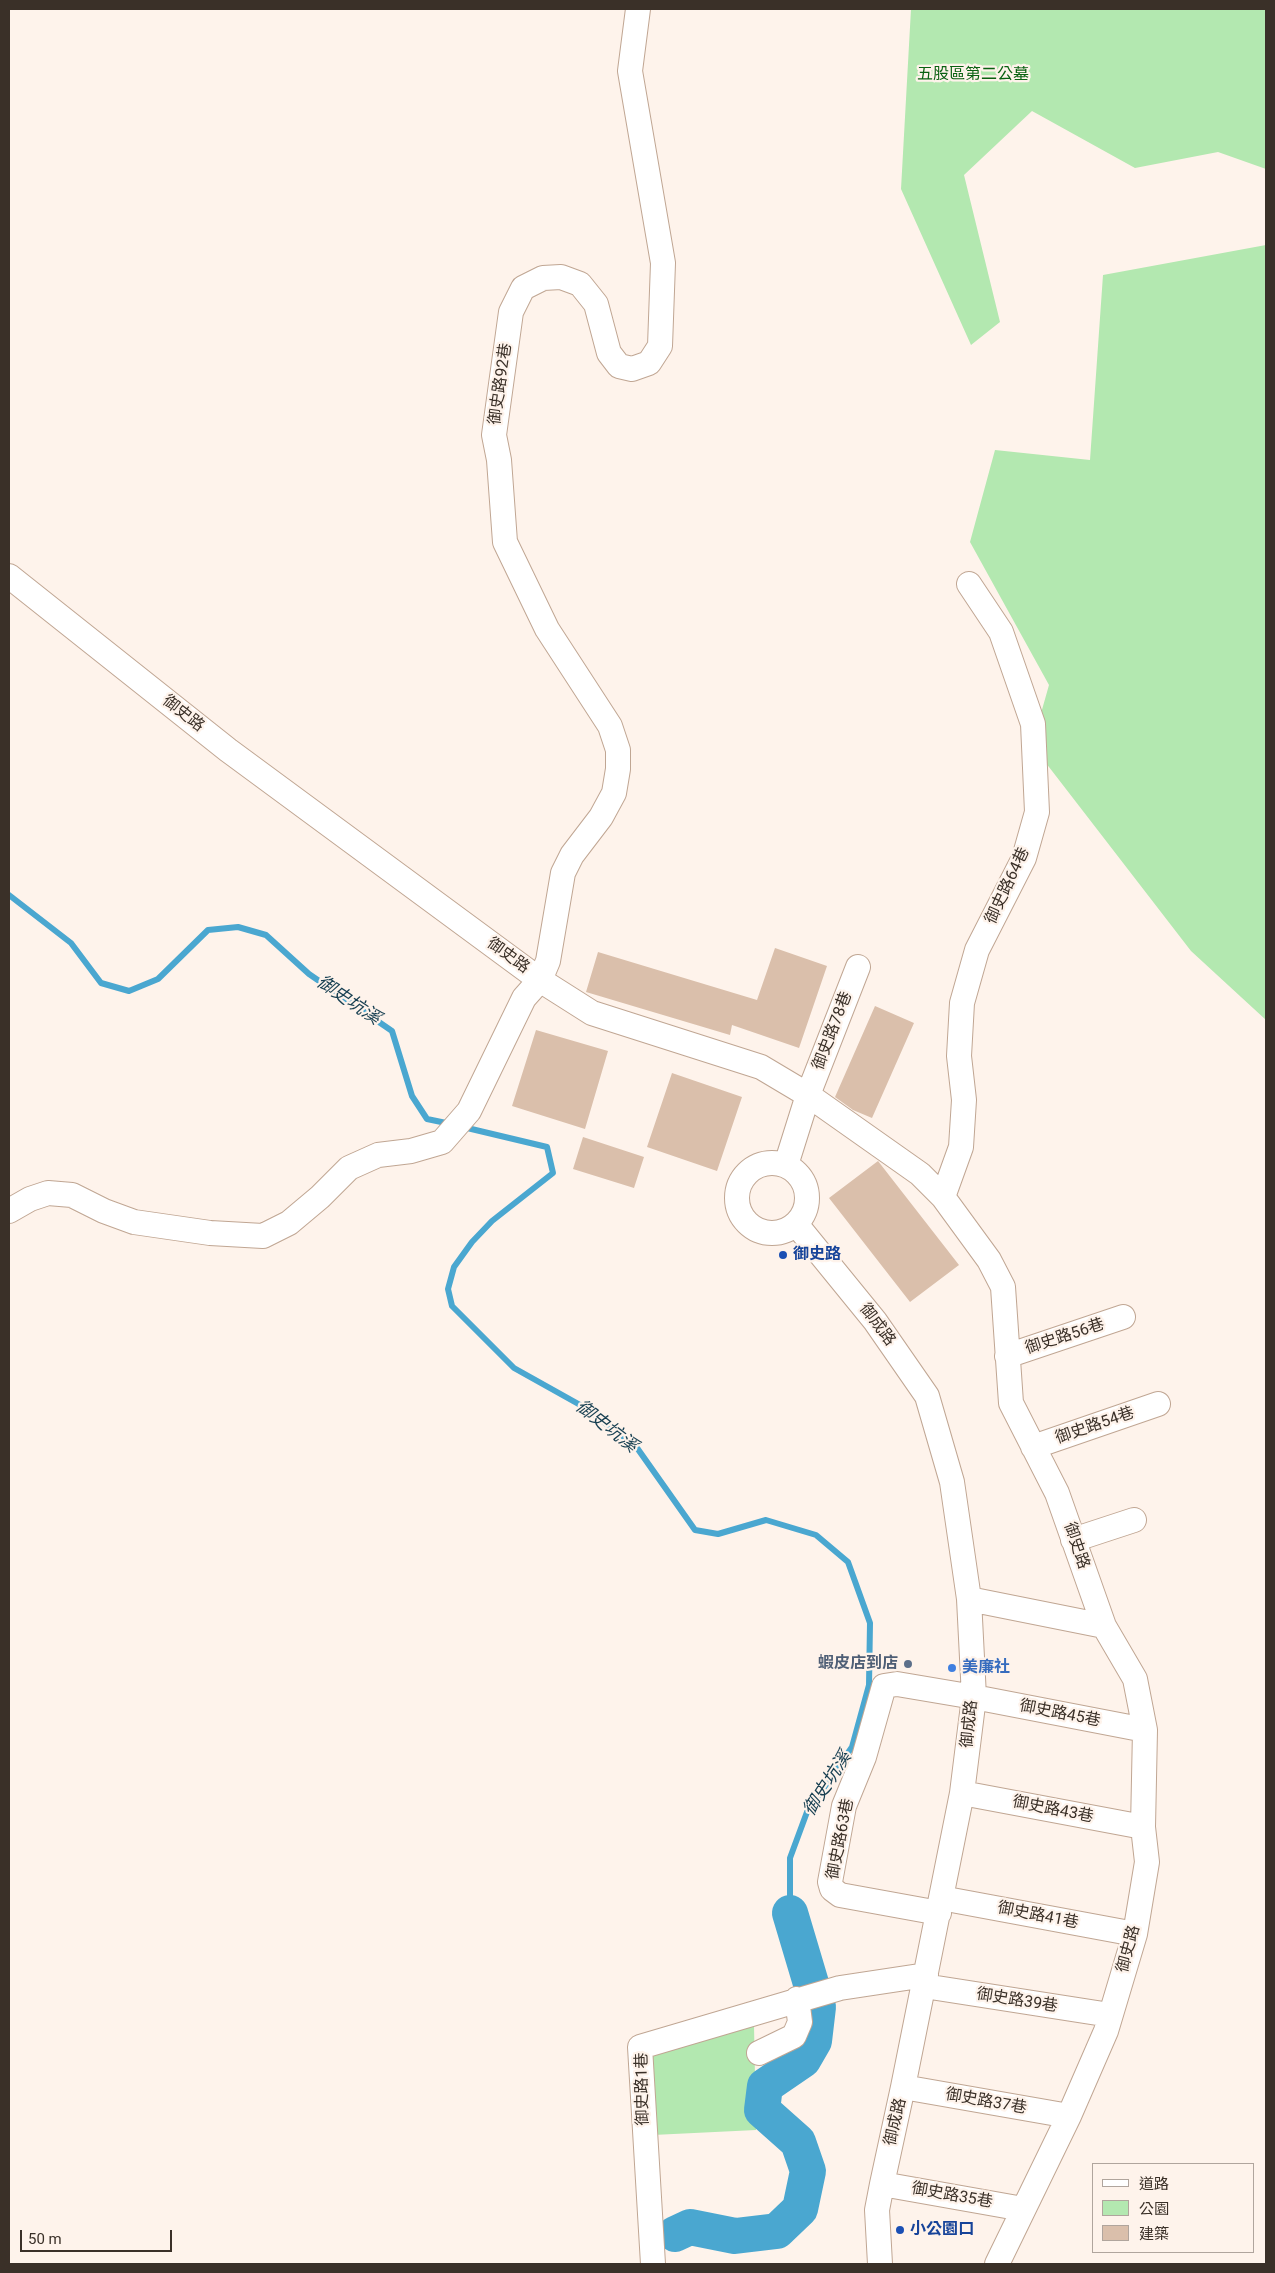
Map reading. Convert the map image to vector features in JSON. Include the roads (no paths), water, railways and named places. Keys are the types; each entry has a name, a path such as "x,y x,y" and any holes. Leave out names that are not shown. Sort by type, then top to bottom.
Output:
{"street":[{"name":"御史路92巷","path":"540,980 548,961 562,873 572,855 601,817 614,793 618,769 618,750 610,726 547,629 505,542 499,460 494,435 511,312 523,288 543,278 561,277 580,284 596,304 609,353 619,366 632,369 649,363 660,346 663,263 630,71 638,9"},
{"name":"御史路","path":"9,576 228,750 540,980 592,1012 760,1067 808,1095 920,1174 943,1197 989,1260 1003,1287 1010,1403 1057,1493 1104,1626 1135,1679 1145,1730 1143,1827 1147,1862 1135,1934 1110,2015 1069,2116 997,2264"},
{"name":"御史路64巷","path":"943,1197 961,1147 964,1100 959,1056 962,1002 977,950 1024,858 1037,812 1033,724 1001,632 969,584"},
{"name":"御史路78巷","path":"808,1095 858,967"},
{"path":"9,1211 30,1199 48,1193 72,1195 104,1211 134,1222 210,1233 263,1236 289,1223 320,1197 349,1168 378,1155 411,1151 442,1142 469,1111 524,998 540,980"},
{"path":"786,1165 808,1095"},
{"path":"767,1162 786,1165 795,1171 806,1187 806,1206 796,1224 777,1233 757,1230 742,1217 737,1208 737,1187 749,1170 767,1162"},
{"name":"御成路","path":"796,1224 876,1321 927,1396 952,1482 969,1600 974,1697 962,1793 877,2210 880,2264"},
{"name":"御史路56巷","path":"1007,1356 1123,1318"},
{"name":"御史路54巷","path":"1033,1447 1158,1404"},
{"path":"1074,1540 1134,1520"},
{"path":"969,1600 1104,1626"},
{"name":"御史路63巷","path":"940,1906 840,1895 832,1889 830,1882 844,1806 864,1757 884,1686 897,1684 974,1697"},
{"name":"御史路45巷","path":"974,1697 1145,1730"},
{"name":"御史路43巷","path":"962,1793 1143,1827"},
{"name":"御史路41巷","path":"940,1906 1135,1934"},
{"name":"御史路39巷","path":"797,2000 840,1988 925,1980 1110,2015"},
{"path":"759,2053 794,2036 800,2022 797,2000"},
{"name":"御史路1巷","path":"653,2264 640,2047 797,2000"},
{"name":"御史路37巷","path":"903,2087 1069,2116"},
{"name":"御史路35巷","path":"882,2184 1023,2209"}],"waterway":[{"name":"御史坑溪","path":"9,895 71,943 101,983 129,991 158,979 208,930 238,927 266,935 309,974 392,1031 412,1096 427,1119 451,1124"},
{"name":"御史坑溪","path":"463,1127 547,1147 553,1173 492,1221 472,1242 454,1267 448,1289 452,1306 514,1368 582,1406 635,1445 695,1530 718,1534 766,1520 816,1535 848,1562 870,1623 869,1685 852,1747 807,1812 790,1858 790,1913"},
{"name":"御史坑溪","path":"675,2234 690,2227 735,2236 777,2231 800,2209 808,2171 798,2142 762,2110 765,2086 803,2060 814,2041 818,2007 790,1913"}],"place":[{"name":"御史路","path":"783,1255"},
{"name":"蝦皮店到店","path":"908,1664"},
{"name":"美廉社","path":"952,1668"},
{"name":"小公園口","path":"900,2230"}],"park label":[{"name":"五股區第二公墓","path":"973,75"}]}
